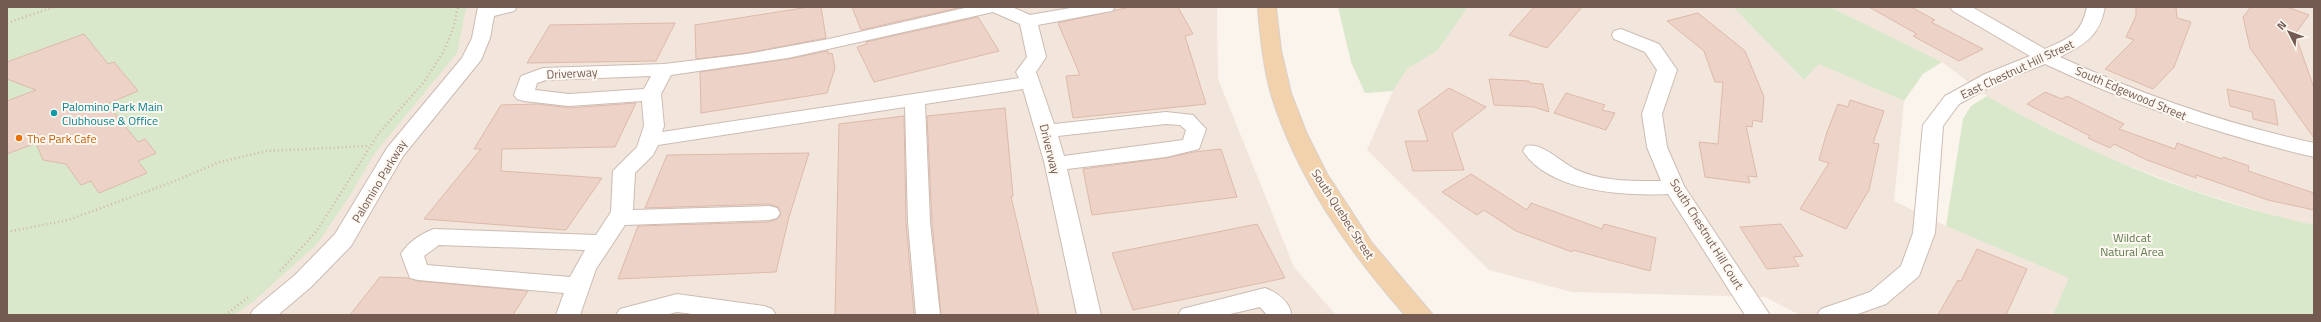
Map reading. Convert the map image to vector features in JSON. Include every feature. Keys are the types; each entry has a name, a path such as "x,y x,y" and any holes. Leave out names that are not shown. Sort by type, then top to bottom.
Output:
{"main road":[{"name":"South Quebec Street","path":"1267,7 1270,45 1276,72 1294,127 1309,161 1352,232 1375,264 1420,315"}],"street":[{"name":"Palomino Parkway","path":"262,315 303,281 343,240 357,219 394,153 472,60 481,38 487,9 508,7"},
{"path":"568,315 586,268 622,213 624,170 646,150 654,126 651,94 664,70 715,65 835,42 992,7"},
{"path":"997,7 1028,21 1106,7"},
{"name":"South Edgewood Street","path":"1959,7 2045,57 2156,106 2208,124 2314,150"},
{"name":"East Chestnut Hill Street","path":"1829,315 1878,298 1911,270 1924,233 1933,125 1952,100 1992,78 2045,57 2081,39 2094,17 2096,7"},
{"name":"Driverway","path":"1028,21 1037,57 1026,72 1037,98 1046,131 1089,315"},
{"name":"South Chestnut Hill Court","path":"1621,35 1652,48 1666,70 1652,114 1657,147 1674,187 1758,315"},
{"name":"Driverway","path":"651,94 569,100 524,96 528,80 543,74 664,70"},
{"path":"649,140 1030,82"},
{"path":"915,99 919,222 928,315"},
{"path":"1046,131 1134,123 1166,118 1186,119 1196,129 1192,144 1166,150 1054,164"},
{"path":"1533,151 1559,170 1598,185 1637,188 1674,187"},
{"path":"618,218 769,213"},
{"path":"578,286 418,272 412,254 434,236 602,243"},
{"path":"1190,315 1265,297 1279,310 1279,315"},
{"path":"628,315 677,303 764,315"}],"path":[{"path":"7,23 54,7"},
{"path":"277,275 316,232 370,146 424,82 444,51 454,26 458,7"},
{"path":"7,232 68,220 170,183 220,162 267,151 370,146"},
{"path":"225,315 254,292"}],"shaded area":[{"path":"7,7 1217,7 1218,79 1294,267 1336,315 7,315"},
{"path":"1468,7 1733,7 1804,80 1819,64 1904,101 1894,201 1946,226 2070,278 2053,315 1800,315 1765,297 1572,292 1489,270 1367,150 1393,91 1407,69 1437,51"},
{"path":"1830,7 2314,7 2314,225 2280,218 2192,190 2100,155 2026,118 1987,96 1942,62"}],"green space":[{"path":"7,7 466,8 457,53 374,154 349,197 317,244 253,302 234,315 7,315"},
{"path":"1338,7 1468,7 1437,51 1407,69 1393,91 1365,93 1351,62"},
{"path":"1733,7 1830,7 1942,62 1923,74 1904,101 1819,64 1804,80"},
{"name":"Wildcat Natural Area","path":"1987,96 2065,138 2146,173 2229,203 2314,225 2314,315 2053,315 2069,278 1946,226 1963,119 1971,106"}],"building":[{"path":"809,7 821,7 826,38 747,53 696,59 695,25"},
{"path":"852,7 962,7 861,30"},
{"path":"1130,7 1178,7 1193,34 1185,36 1206,104 1073,118 1066,76 1080,75 1058,23"},
{"path":"1534,7 1582,7 1547,48 1509,35"},
{"path":"1869,7 1911,7 1935,20 1931,22 1983,49 1959,61 1913,36 1917,34"},
{"path":"2136,7 2176,7 2177,18 2191,22 2174,67 2153,89 2105,69 2134,40 2126,37 2136,16"},
{"path":"2251,7 2287,7 2309,15 2295,34 2314,88 2314,138 2250,48 2243,17"},
{"path":"1698,13 1745,51 1764,97 1762,122 1753,120 1752,127 1746,126 1757,177 1748,176 1750,183 1705,177 1699,142 1718,144 1723,82 1715,82 1704,51 1667,21"},
{"path":"978,17 999,51 874,82 857,47 867,44 866,42"},
{"path":"675,23 656,61 527,63 550,25"},
{"name":"Palomino Park Main Clubhouse & Office","path":"84,34 108,64 114,62 138,91 107,104 138,142 145,139 156,153 138,161 147,173 99,193 91,181 81,185 66,164 43,160 36,143 7,154 7,101 36,90 7,79 7,62"},
{"path":"828,51 828,54 832,53 835,68 827,93 701,113 700,72 788,59"},
{"path":"1489,79 1529,81 1530,83 1543,84 1549,112 1534,107 1494,105"},
{"path":"1449,88 1486,107 1452,133 1464,170 1413,171 1405,141 1428,141 1418,111"},
{"path":"2227,89 2274,100 2278,125 2253,119 2252,112 2230,106"},
{"path":"2045,92 2062,99 2067,96 2124,124 2119,129 2175,149 2177,143 2222,159 2223,157 2249,166 2248,171 2314,193 2314,210 2268,200 2196,175 2196,178 2147,160 2114,144 2110,148 2088,138 2090,136 2027,104"},
{"path":"1566,93 1605,105 1602,110 1615,113 1606,130 1554,113"},
{"path":"1850,100 1884,111 1873,143 1879,144 1869,190 1846,229 1800,209 1829,163 1819,160 1827,132 1838,104 1848,107"},
{"path":"636,103 615,147 502,149 501,171 602,178 566,230 424,219 481,149 474,149 501,105 538,104 569,108"},
{"path":"1005,108 1013,196 1011,197 1039,315 941,315 932,222 927,116"},
{"path":"904,116 906,222 914,315 835,315 839,124"},
{"path":"1221,149 1237,197 1092,215 1083,169"},
{"path":"809,153 789,217 776,272 618,279 638,226 769,222 777,219 781,214 778,207 769,204 645,208 667,155"},
{"path":"1471,174 1527,210 1531,203 1602,229 1604,224 1656,238 1650,271 1573,250 1572,252 1516,231 1484,210 1477,215 1442,192"},
{"path":"1257,224 1285,278 1133,310 1112,253"},
{"path":"1781,224 1803,256 1793,257 1799,266 1767,269 1740,227"},
{"path":"1977,249 2027,269 2006,315 1938,315 1958,280 1961,281"},
{"path":"380,277 409,278 418,281 528,291 513,315 350,315"}],"place":[{"name":"Palomino Park Main Clubhouse & Office","path":"54,113"},
{"name":"The Park Cafe","path":"19,138"}]}
